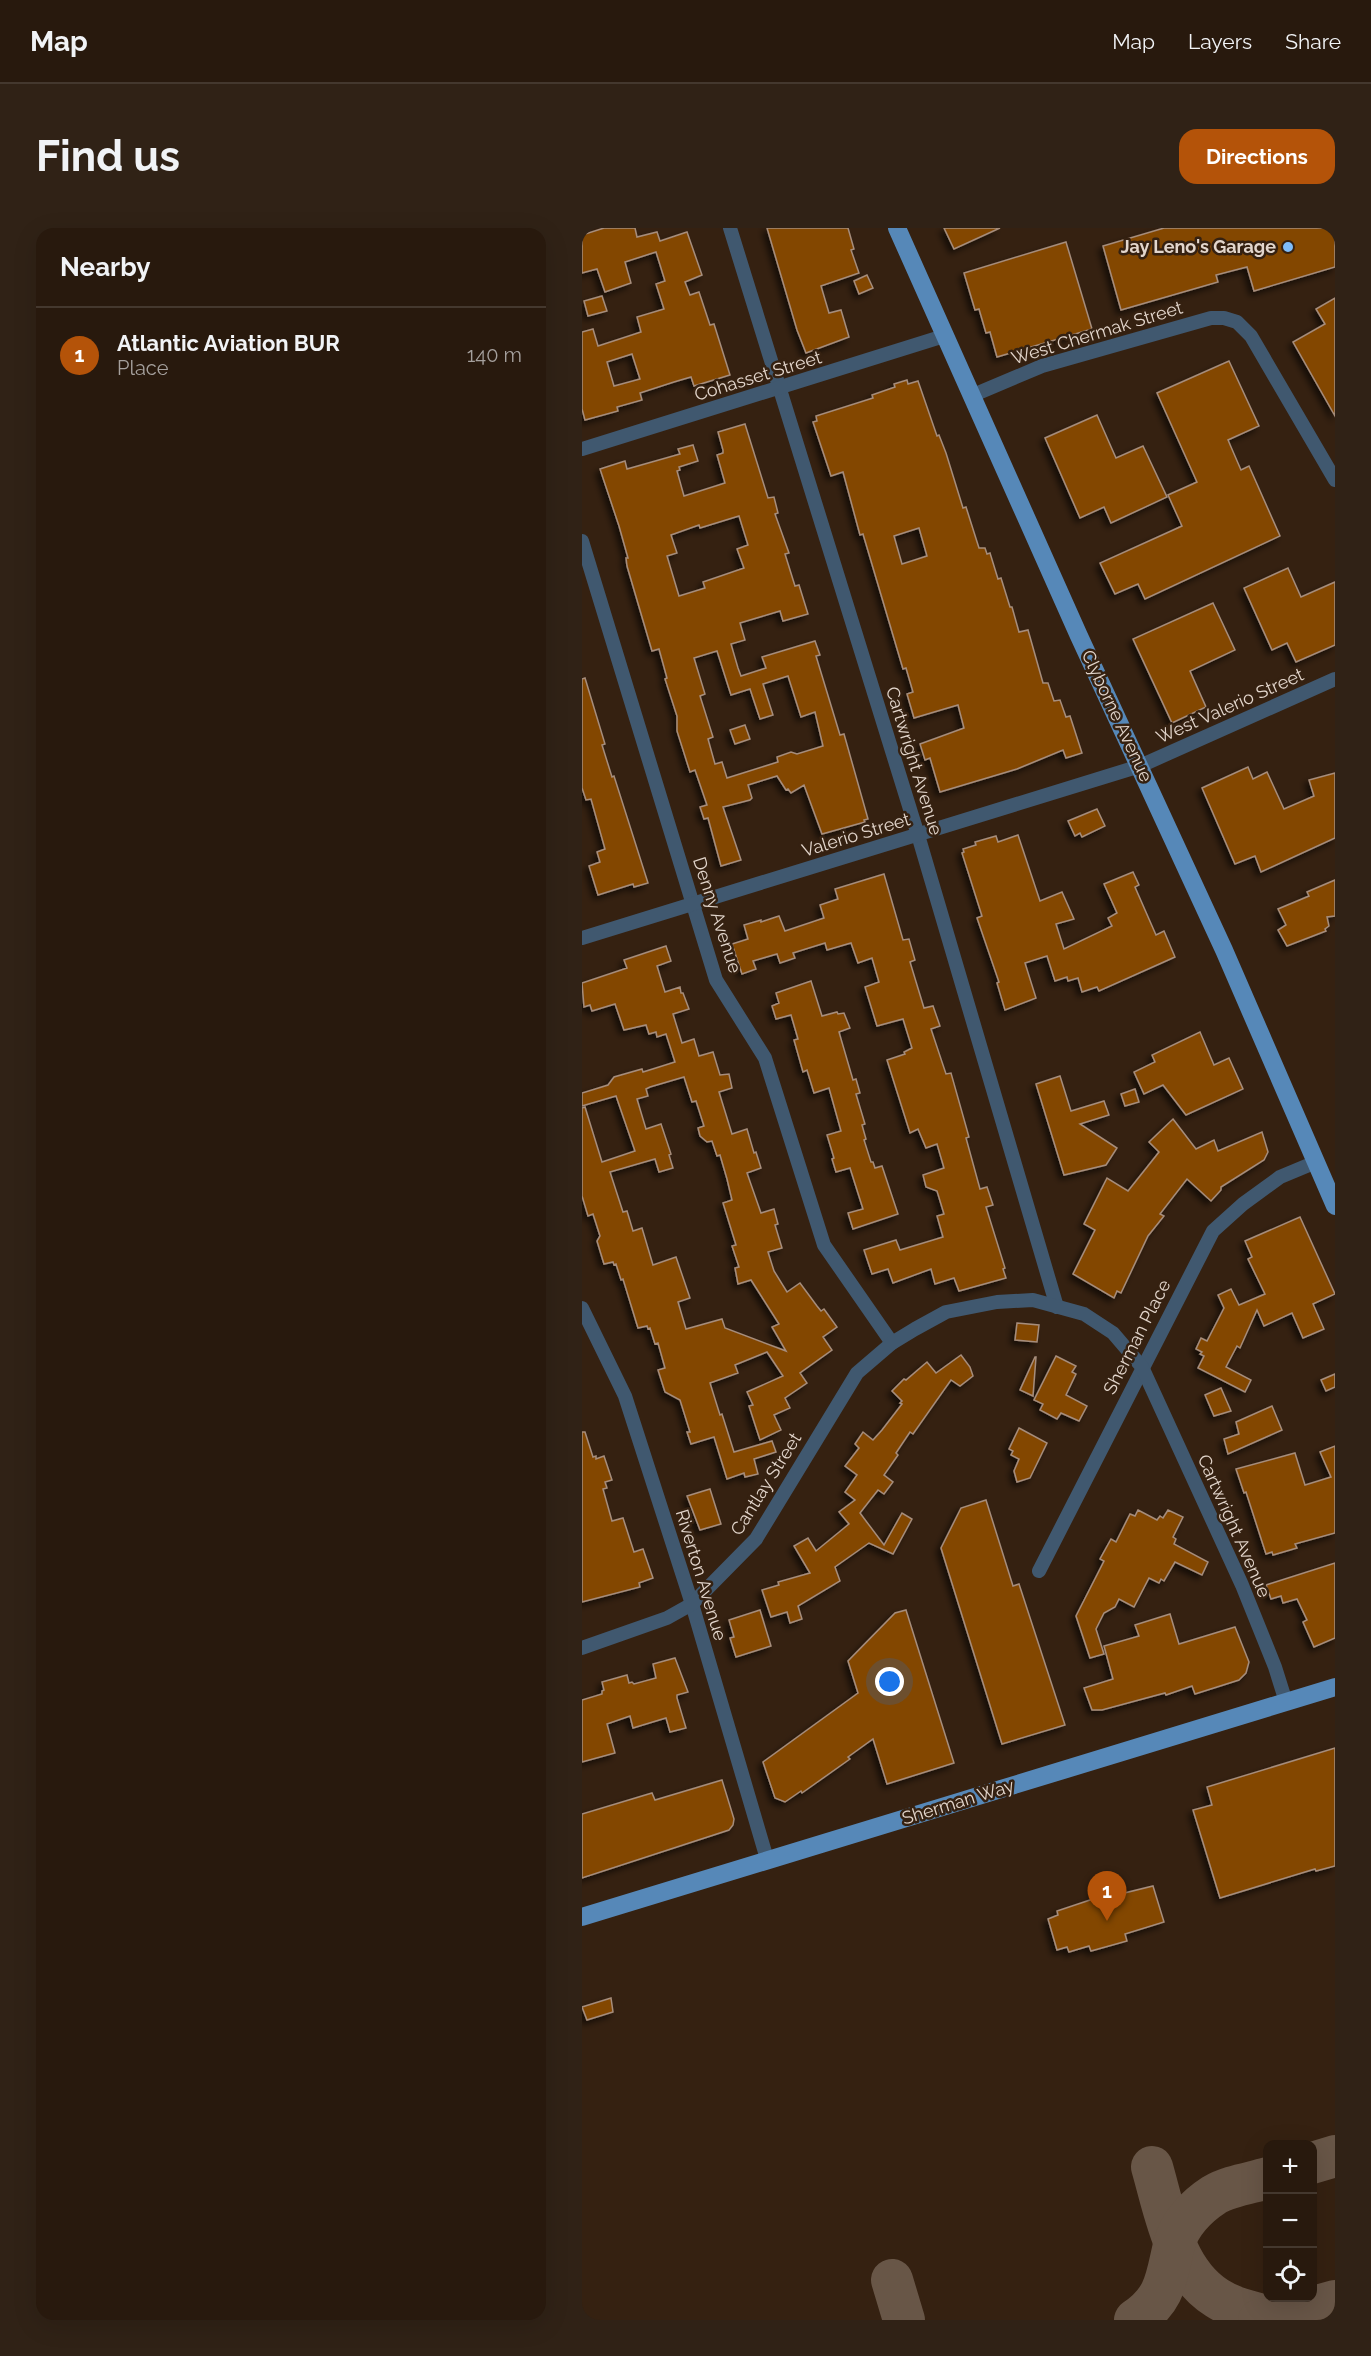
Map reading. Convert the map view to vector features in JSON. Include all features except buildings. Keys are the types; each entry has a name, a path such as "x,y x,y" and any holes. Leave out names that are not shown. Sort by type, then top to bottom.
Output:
{"main road":[{"name":"Clyborne Avenue","path":"897,228 1228,960 1335,1206"},
{"name":"Sherman Way","path":"582,1917 1335,1687"}],"street":[{"name":"Cartwright Avenue","path":"730,228 918,835 1057,1306 1084,1314 1113,1333 1142,1367 1242,1585 1275,1667 1286,1702"},
{"name":"West Chermak Street","path":"971,396 1042,366 1184,325 1211,318 1224,318 1237,322 1257,344 1335,480"},
{"name":"Cohasset Street","path":"582,450 944,336"},
{"name":"Denny Avenue","path":"582,541 717,980 765,1058 824,1245 892,1343"},
{"name":"West Valerio Street","path":"1140,766 1335,679"},
{"name":"Valerio Street","path":"582,938 1140,766"},
{"name":"Sherman Place","path":"1039,1571 1213,1231 1243,1204 1280,1177 1316,1162"},
{"name":"Cantlay Street","path":"582,1648 668,1618 692,1604 756,1539 857,1373 892,1343 946,1312 997,1302 1033,1300 1057,1306"},
{"name":"Riverton Avenue","path":"582,1308 625,1396 692,1604 767,1859"}],"taxiway":[{"path":"1317,2161 1335,2156"},
{"path":"1152,2167 1173,2239 1181,2257 1202,2286 1230,2305 1274,2318"},
{"path":"1135,2320 1159,2296 1176,2237 1195,2210 1220,2192 1263,2179"},
{"path":"892,2280 904,2320"},
{"path":"1259,2320 1335,2301"}],"place":[{"name":"Jay Leno's Garage","path":"1288,247"},
{"name":"Atlantic Aviation BUR","path":"1107,1921"}]}
